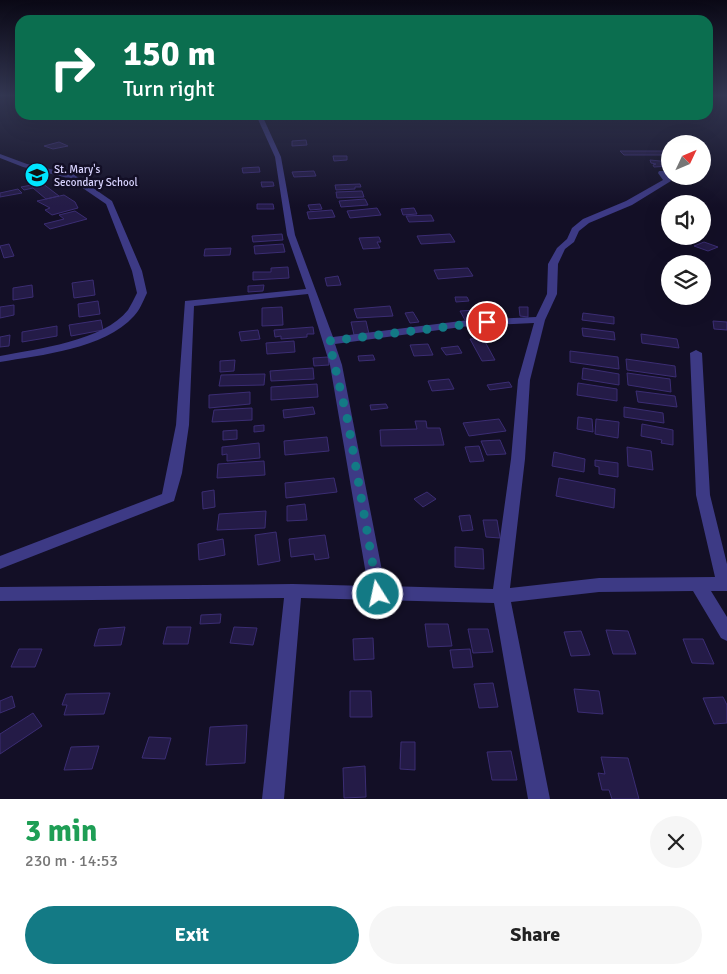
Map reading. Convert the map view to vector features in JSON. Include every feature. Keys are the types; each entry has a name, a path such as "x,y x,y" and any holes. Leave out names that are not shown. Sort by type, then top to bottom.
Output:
{"street":[{"path":"267,132 278,157 282,196 291,235 329,341 348,422 378,594"},
{"path":"0,156 25,166 70,176 108,203 137,271 142,293 129,316 105,333 53,348 0,358"},
{"path":"539,799 501,596 518,459 524,380 540,320 552,294 553,264 561,248 571,240 575,230 586,221 661,185"},
{"path":"0,563 169,497 176,472 188,356 189,303 312,292"},
{"path":"329,341 469,323 540,320"},
{"path":"0,594 293,591 501,596 599,586 727,584 719,565 703,495 696,353"},
{"path":"698,585 727,633"},
{"path":"273,799 293,591"}],"building":[{"path":"306,140 307,145 292,146 292,141"},
{"path":"59,142 68,146 53,149 44,146"},
{"path":"620,151 661,151 661,155 624,155"},
{"path":"333,156 347,156 347,160 334,161"},
{"path":"650,160 661,161 661,167 654,167 653,165 656,164 651,163"},
{"path":"259,167 260,172 243,173 242,168"},
{"path":"314,171 316,176 294,177 292,172"},
{"path":"261,182 273,182 274,186 262,187"},
{"path":"42,183 59,196 46,199 33,188 24,190 21,187"},
{"path":"360,184 361,187 355,187 355,189 336,190 335,185"},
{"path":"18,189 22,193 0,197 0,193"},
{"path":"362,191 364,197 337,198 336,192"},
{"path":"64,195 75,202 78,208 52,215 45,210 50,208 37,201"},
{"path":"365,199 368,205 341,207 339,201"},
{"path":"257,204 273,204 274,209 257,209"},
{"path":"320,204 322,209 310,210 308,205"},
{"path":"377,208 381,215 350,218 347,211"},
{"path":"414,208 417,214 403,215 401,209"},
{"path":"332,210 335,217 309,219 307,212"},
{"path":"75,211 87,219 50,229 44,224 64,219 59,215"},
{"path":"431,215 434,221 409,222 406,216"},
{"path":"282,234 283,240 253,242 252,236"},
{"path":"450,234 455,242 421,244 417,236"},
{"path":"379,237 381,242 377,242 380,248 363,249 359,238"},
{"path":"9,244 14,256 4,258 0,246"},
{"path":"283,244 285,252 255,254 254,246"},
{"path":"711,244 718,247 708,251 694,246"},
{"path":"231,248 230,255 204,256 205,249"},
{"path":"288,267 289,278 253,280 253,272 271,272 271,268"},
{"path":"468,268 473,276 438,279 434,270"},
{"path":"338,276 341,285 327,286 325,278"},
{"path":"93,280 95,295 74,298 72,283"},
{"path":"32,285 33,297 13,300 13,288"},
{"path":"264,285 263,291 248,292 248,286"},
{"path":"455,297 467,297 469,301 456,302"},
{"path":"98,301 100,314 79,317 78,304"},
{"path":"14,305 14,315 0,318 0,307"},
{"path":"390,306 393,316 357,318 354,309"},
{"path":"282,307 283,325 262,326 262,308"},
{"path":"519,307 528,307 528,317 520,316"},
{"path":"476,310 481,318 465,320 460,311"},
{"path":"413,312 419,322 410,323 405,313"},
{"path":"583,313 614,317 614,324 582,320"},
{"path":"101,320 103,330 71,336 69,325"},
{"path":"366,321 369,334 354,335 351,322"},
{"path":"713,321 727,322 727,330 714,329"},
{"path":"57,326 57,336 22,342 22,332"},
{"path":"313,327 314,334 307,334 307,337 281,339 281,336 275,337 274,330"},
{"path":"582,328 614,332 615,340 583,336"},
{"path":"258,330 260,339 241,341 239,332"},
{"path":"641,334 677,339 679,348 642,343"},
{"path":"10,335 9,346 0,347 0,337"},
{"path":"483,338 495,360 482,361 470,339"},
{"path":"294,341 295,352 267,354 266,343"},
{"path":"428,344 433,355 414,356 410,345"},
{"path":"458,346 462,353 446,355 441,348"},
{"path":"570,351 618,357 619,369 570,362"},
{"path":"373,355 375,360 359,361 358,356"},
{"path":"328,357 329,365 314,366 313,358"},
{"path":"626,359 675,366 676,377 627,370"},
{"path":"235,360 234,371 220,372 220,361"},
{"path":"313,368 314,379 271,381 270,371"},
{"path":"583,368 619,374 619,385 582,379"},
{"path":"627,373 670,379 671,392 628,385"},
{"path":"265,374 264,385 219,386 221,375"},
{"path":"449,379 454,389 432,391 428,381"},
{"path":"509,382 512,387 490,390 487,385"},
{"path":"578,383 617,389 617,401 577,395"},
{"path":"317,384 318,397 271,400 271,387"},
{"path":"636,391 675,396 677,407 638,402"},
{"path":"250,392 250,404 209,408 209,395"},
{"path":"386,404 388,408 371,410 370,405"},
{"path":"313,407 315,414 284,418 283,410"},
{"path":"624,407 663,413 664,423 624,417"},
{"path":"252,408 252,420 212,422 214,410"},
{"path":"578,417 592,419 593,432 577,429"},
{"path":"499,419 506,431 469,436 463,423"},
{"path":"596,419 619,422 618,438 595,434"},
{"path":"415,421 426,421 427,428 440,428 444,445 381,446 380,430 417,429"},
{"path":"642,424 673,430 673,445 661,443 662,440 641,436"},
{"path":"264,425 264,431 254,432 254,426"},
{"path":"237,430 237,439 223,440 223,431"},
{"path":"327,437 329,451 285,455 284,441"},
{"path":"500,440 506,454 487,455 481,441"},
{"path":"259,443 260,458 227,461 227,454 222,455 222,447"},
{"path":"479,446 484,461 470,462 465,447"},
{"path":"627,447 651,451 653,470 628,466"},
{"path":"554,452 585,459 584,472 552,466"},
{"path":"595,460 618,463 618,477 599,474 599,467 595,466"},
{"path":"264,461 265,475 217,478 218,464"},
{"path":"334,478 337,492 286,498 285,483"},
{"path":"559,478 615,489 614,508 556,496"},
{"path":"214,490 215,507 203,509 202,492"},
{"path":"427,492 436,499 423,507 414,499"},
{"path":"305,504 307,520 287,521 287,506"},
{"path":"266,511 265,528 217,530 219,514"},
{"path":"470,515 473,530 462,531 459,516"},
{"path":"483,520 497,520 500,538 486,537"},
{"path":"276,532 280,561 258,565 255,535"},
{"path":"325,535 329,558 315,560 314,554 291,557 289,539"},
{"path":"223,539 225,555 199,560 198,544"},
{"path":"455,547 483,549 484,569 455,567"},
{"path":"221,614 220,623 200,624 201,615"},
{"path":"425,624 448,624 452,646 428,647"},
{"path":"125,627 121,645 94,646 99,629"},
{"path":"167,627 191,627 188,644 163,644"},
{"path":"234,627 257,628 253,645 230,643"},
{"path":"468,629 488,629 493,652 473,653"},
{"path":"606,630 628,631 636,654 613,654"},
{"path":"581,631 590,655 571,656 564,632"},
{"path":"373,638 374,659 354,660 353,639"},
{"path":"683,639 703,639 714,664 692,663"},
{"path":"19,649 42,649 35,667 11,667"},
{"path":"470,649 473,667 453,668 450,650"},
{"path":"493,683 498,707 479,708 474,684"},
{"path":"574,689 599,691 603,714 578,712"},
{"path":"350,691 371,691 372,717 350,717"},
{"path":"110,693 104,714 64,715 67,705 62,705 66,694"},
{"path":"12,696 15,707 0,713 0,701"},
{"path":"723,697 727,705 727,723 714,724 703,698"},
{"path":"33,713 42,726 0,754 0,734"},
{"path":"247,725 245,763 206,765 210,727"},
{"path":"149,737 171,738 165,759 142,758"},
{"path":"401,742 415,742 415,770 400,769"},
{"path":"99,746 92,769 64,770 71,747"},
{"path":"511,751 517,780 492,780 487,752"},
{"path":"601,757 628,758 639,799 612,799 609,790 602,790 598,773 605,774"},
{"path":"365,766 366,797 344,798 343,768"}],"place":[{"name":"St. Mary's Secondary School","path":"37,175"}],"route":[{"path":"378,594 348,422 329,341 487,322"}]}
